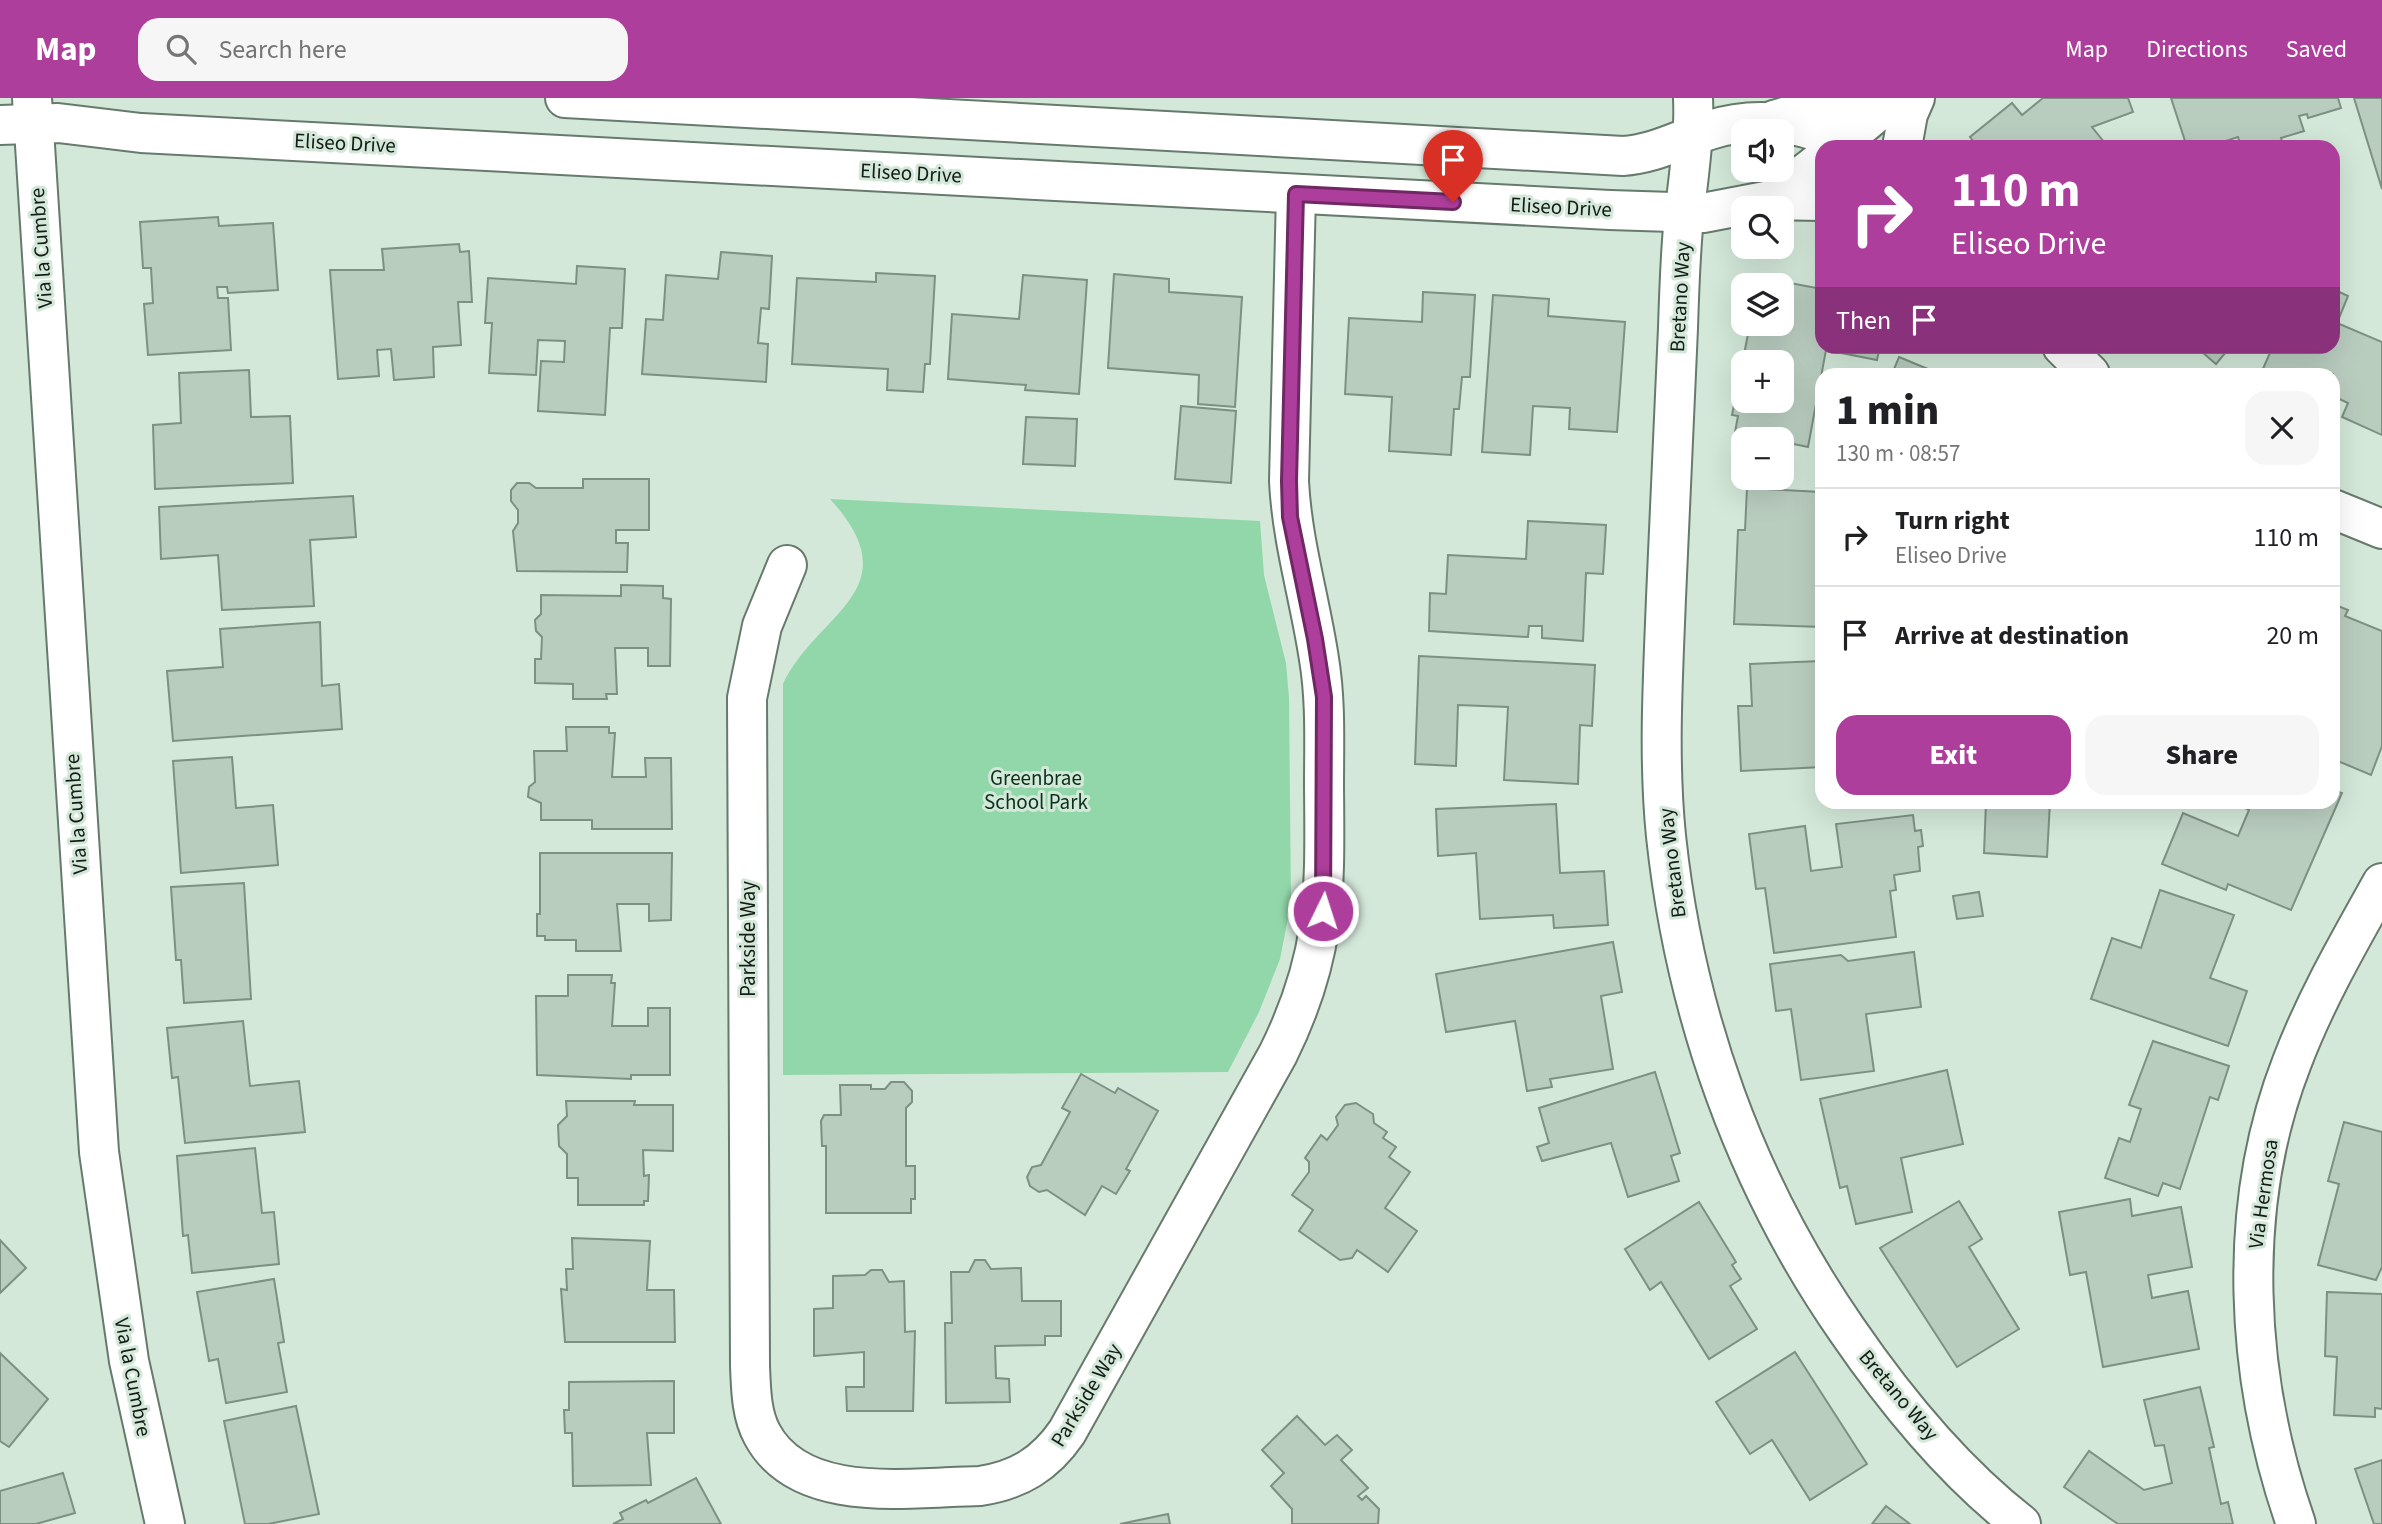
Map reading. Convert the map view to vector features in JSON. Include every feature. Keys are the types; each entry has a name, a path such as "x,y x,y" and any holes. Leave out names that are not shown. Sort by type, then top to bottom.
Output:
{"street":[{"path":"565,98 1622,156 1642,155 1731,125"},
{"name":"Bretano Way","path":"1693,98 1693,136 1685,212 1662,741 1666,833 1672,886 1693,993 1722,1088 1757,1175 1830,1306 1921,1425 1983,1491 2021,1524"},
{"path":"1776,119 1849,98"},
{"path":"1846,140 1894,98"},
{"path":"1903,140 1908,114 1915,98"},
{"name":"Eliseo Drive","path":"22,115 155,133 1296,194 1685,212 1731,208"},
{"name":"Via la Cumbre","path":"22,115 99,1152 122,1323 165,1524"},
{"path":"1794,126 1802,127 1822,140"},
{"path":"1776,196 1815,165"},
{"name":"Parkside Way","path":"787,565 762,626 747,698 750,1366 754,1410 761,1433 775,1453 793,1468 825,1482 863,1487 980,1486 1002,1483 1024,1474 1041,1462 1067,1432 1278,1054 1305,997 1320,939 1325,878 1324,697 1317,646 1290,517 1296,194"},
{"name":"Eliseo Drive","path":"1794,200 1815,201"},
{"path":"2070,354 2084,368"},
{"path":"2340,512 2382,529"},
{"name":"Via Hermosa","path":"2296,1524 2268,1430 2260,1374 2253,1260 2258,1212 2268,1149 2290,1065 2326,984 2382,883"}],"green space":[{"name":"Greenbrae School Park","path":"830,499 1260,521 1264,575 1286,663 1289,698 1291,903 1280,959 1259,1012 1228,1072 783,1075 783,684 798,659 850,599 861,579 862,556 853,530"}],"building":[{"path":"2043,98 2128,98 2133,112 2092,127 2102,140 1972,140 1970,137 2012,103 2022,115"},
{"path":"2171,98 2338,98 2341,108 2308,118 2307,114 2299,116 2304,131 2282,140 2239,140 2238,137 2229,140 2185,140"},
{"path":"2354,98 2382,98 2382,189"},
{"path":"218,217 219,226 273,223 278,290 228,293 227,287 217,287 218,298 228,298 231,350 148,355 144,304 153,303 151,268 143,268 140,222"},
{"path":"459,244 460,252 469,251 472,302 458,302 461,345 433,347 434,377 394,380 391,349 377,350 379,376 338,379 330,270 384,270 382,249"},
{"path":"721,252 772,256 769,309 761,308 758,343 768,344 766,382 642,374 646,319 663,320 666,275 718,279"},
{"path":"577,266 625,269 622,328 610,328 605,415 538,411 541,361 564,362 565,341 538,340 536,375 489,373 492,323 485,323 488,278 576,284"},
{"path":"876,273 935,276 930,364 925,364 923,392 887,390 888,369 792,364 797,278 876,282"},
{"path":"1114,274 1169,279 1169,292 1242,297 1235,407 1198,404 1199,375 1108,368"},
{"path":"1023,275 1087,280 1079,394 1025,390 1026,385 948,379 952,314 1019,319"},
{"path":"1794,284 1815,288 1815,354 1825,354 1823,368 1815,368 1815,409 1808,447 1794,444 1794,427 1736,427 1738,416 1732,413 1794,413 1794,350 1745,350 1748,336 1794,336"},
{"path":"1423,292 1475,295 1470,377 1462,377 1459,409 1454,409 1451,455 1389,451 1392,397 1345,394 1349,318 1422,322"},
{"path":"2340,292 2348,296 2340,316"},
{"path":"1493,295 1549,299 1548,316 1625,322 1617,432 1569,429 1570,408 1533,406 1530,455 1482,452"},
{"path":"2340,324 2382,342 2382,435 2342,417 2348,403 2340,399 2340,368 2263,368 2269,354 2340,354"},
{"path":"1846,354 1878,354 1877,360"},
{"path":"2204,354 2224,354 2216,364"},
{"path":"1899,357 1926,368 1894,368"},
{"path":"249,370 251,417 290,416 293,483 155,489 153,425 181,423 179,373"},
{"path":"1181,406 1236,411 1231,483 1175,479"},
{"path":"1026,417 1077,419 1075,466 1023,464"},
{"path":"583,479 649,479 649,530 616,530 616,543 628,543 627,572 517,571 513,531 518,523 518,510 511,501 511,490 517,483 529,483 536,488 583,488"},
{"path":"1747,490 1815,492 1815,627 1734,624 1738,530 1745,530"},
{"path":"353,496 356,537 310,540 314,606 222,610 218,555 161,559 159,507"},
{"path":"1528,521 1606,525 1603,574 1586,573 1583,641 1542,638 1542,626 1529,626 1528,637 1429,631 1430,593 1446,594 1448,555 1526,559"},
{"path":"621,585 663,586 663,598 671,599 670,666 648,666 648,648 615,648 617,694 606,694 607,699 573,699 573,684 535,683 535,659 541,659 542,637 536,631 535,620 541,614 541,595 621,596"},
{"path":"2340,607 2348,610 2345,616 2382,631 2382,746 2371,775 2340,762"},
{"path":"320,622 322,686 339,684 342,729 173,741 167,671 223,667 220,629"},
{"path":"1419,656 1595,665 1592,726 1580,725 1578,784 1504,780 1508,707 1458,705 1456,766 1415,764"},
{"path":"1815,661 1815,767 1741,771 1738,706 1752,706 1750,664"},
{"path":"566,727 609,727 609,733 615,733 612,777 646,777 645,758 671,758 672,829 592,829 592,820 541,820 541,803 528,797 529,787 535,782 534,751 567,751"},
{"path":"232,757 236,808 273,805 278,865 181,873 173,761"},
{"path":"1556,804 1560,873 1604,871 1608,925 1554,928 1553,915 1480,919 1476,853 1438,856 1436,809"},
{"path":"1986,809 2050,809 2047,857 1984,853"},
{"path":"2247,809 2335,809 2291,910 2228,884 2226,890 2162,864 2183,813 2238,836 2249,810"},
{"path":"1913,815 1915,831 1921,830 1923,846 1918,847 1920,871 1894,875 1896,890 1890,891 1896,937 1774,953 1765,888 1756,889 1749,834 1805,826 1811,871 1842,867 1836,824"},
{"path":"540,853 672,853 671,920 649,921 649,904 617,904 621,951 576,951 576,940 545,940 545,936 537,936 537,914 540,914"},
{"path":"244,883 251,999 184,1003 181,960 176,960 171,887"},
{"path":"2160,890 2234,915 2210,978 2247,991 2228,1046 2091,999 2112,938 2141,948"},
{"path":"1979,892 1983,916 1957,919 1953,896"},
{"path":"1613,942 1622,992 1601,996 1613,1069 1550,1079 1552,1087 1527,1091 1515,1021 1446,1032 1436,974"},
{"path":"1914,952 1921,1007 1866,1014 1874,1071 1801,1080 1791,1009 1776,1011 1770,964 1841,955 1848,961"},
{"path":"568,975 612,975 611,983 615,983 612,1026 648,1026 648,1008 670,1008 670,1075 631,1075 631,1079 537,1075 536,996 568,996"},
{"path":"243,1021 250,1086 299,1081 305,1132 185,1143 178,1077 172,1078 167,1028"},
{"path":"2153,1041 2229,1066 2218,1100 2210,1097 2180,1189 2163,1183 2158,1196 2105,1178 2119,1138 2130,1142 2141,1109 2129,1105"},
{"path":"1947,1070 1963,1144 1901,1158 1912,1212 1856,1224 1847,1186 1840,1188 1820,1099"},
{"path":"1655,1072 1680,1153 1671,1156 1679,1181 1628,1197 1611,1143 1542,1161 1537,1147 1549,1143 1539,1108"},
{"path":"1081,1074 1115,1093 1118,1088 1158,1111 1126,1169 1130,1171 1116,1194 1102,1186 1085,1215 1047,1190 1039,1192 1030,1186 1027,1177 1032,1167 1041,1165 1070,1112 1062,1108"},
{"path":"891,1082 904,1082 912,1091 912,1102 906,1108 906,1166 915,1166 915,1199 911,1199 911,1213 826,1213 826,1146 822,1146 821,1121 824,1115 841,1115 840,1085 871,1085 871,1089 885,1089"},
{"path":"566,1101 635,1101 634,1105 673,1105 673,1151 643,1150 644,1176 649,1175 648,1201 644,1201 644,1205 578,1205 578,1178 567,1178 567,1154 559,1146 558,1125 567,1116"},
{"path":"1356,1103 1373,1114 1374,1123 1387,1132 1383,1138 1396,1147 1389,1157 1410,1172 1385,1208 1417,1231 1388,1272 1357,1250 1352,1258 1340,1260 1299,1231 1313,1210 1292,1195 1309,1172 1309,1162 1305,1158 1321,1135 1327,1140 1338,1125 1336,1117 1345,1105"},
{"path":"2344,1122 2382,1132 2382,1267 2376,1280 2318,1265 2339,1184 2328,1181"},
{"path":"255,1148 262,1213 274,1212 279,1264 192,1273 188,1235 183,1236 177,1156"},
{"path":"2130,1199 2132,1216 2181,1207 2192,1267 2148,1275 2152,1298 2188,1291 2199,1349 2103,1367 2086,1272 2070,1275 2059,1212"},
{"path":"1959,1201 1982,1239 1969,1247 2019,1329 1957,1367 1880,1248"},
{"path":"1699,1202 1736,1262 1732,1265 1741,1279 1730,1286 1757,1329 1709,1359 1661,1282 1650,1290 1625,1249"},
{"path":"572,1238 650,1241 647,1290 674,1290 675,1342 565,1342 561,1289 567,1290 566,1269 573,1269"},
{"path":"0,1240 26,1268 0,1293"},
{"path":"975,1260 985,1260 991,1269 1021,1268 1022,1301 1061,1301 1061,1336 1045,1336 1045,1345 995,1346 996,1378 1009,1379 1010,1402 946,1403 945,1323 952,1323 951,1272 969,1272"},
{"path":"871,1270 882,1270 889,1282 904,1281 905,1332 915,1331 913,1411 847,1411 846,1387 864,1387 864,1352 814,1356 814,1309 833,1308 833,1276 865,1275"},
{"path":"274,1279 284,1342 278,1343 287,1392 226,1403 218,1359 209,1361 197,1292"},
{"path":"2327,1292 2382,1294 2382,1409 2375,1408 2375,1417 2334,1415 2337,1357 2325,1356"},
{"path":"1795,1352 1867,1464 1810,1500 1772,1440 1750,1454 1716,1402"},
{"path":"0,1353 48,1399 9,1447 0,1441"},
{"path":"674,1381 674,1433 647,1433 651,1485 573,1486 572,1433 565,1433 564,1410 569,1410 569,1382"},
{"path":"2200,1387 2214,1447 2209,1448 2221,1504 2228,1502 2233,1524 2118,1524 2064,1487 2089,1451 2144,1490 2172,1483 2164,1445 2155,1446 2144,1400"},
{"path":"296,1406 319,1514 268,1524 245,1524 224,1421"},
{"path":"1297,1416 1325,1445 1337,1435 1352,1450 1341,1460 1368,1488 1358,1496 1362,1500 1366,1496 1379,1509 1378,1524 1292,1524 1292,1509 1271,1486 1284,1473 1262,1450"},
{"path":"2382,1460 2382,1524 2374,1524 2355,1469"},
{"path":"63,1473 75,1513 36,1524 0,1524 0,1491"},
{"path":"696,1478 721,1524 613,1524 623,1519 620,1513 646,1500 648,1503"},
{"path":"1886,1506 1910,1524 1872,1524"},
{"path":"1168,1514 1170,1524 1120,1524"}],"route":[{"path":"1323,911 1324,697 1319,659 1290,517 1289,446 1296,194 1453,202"}]}
